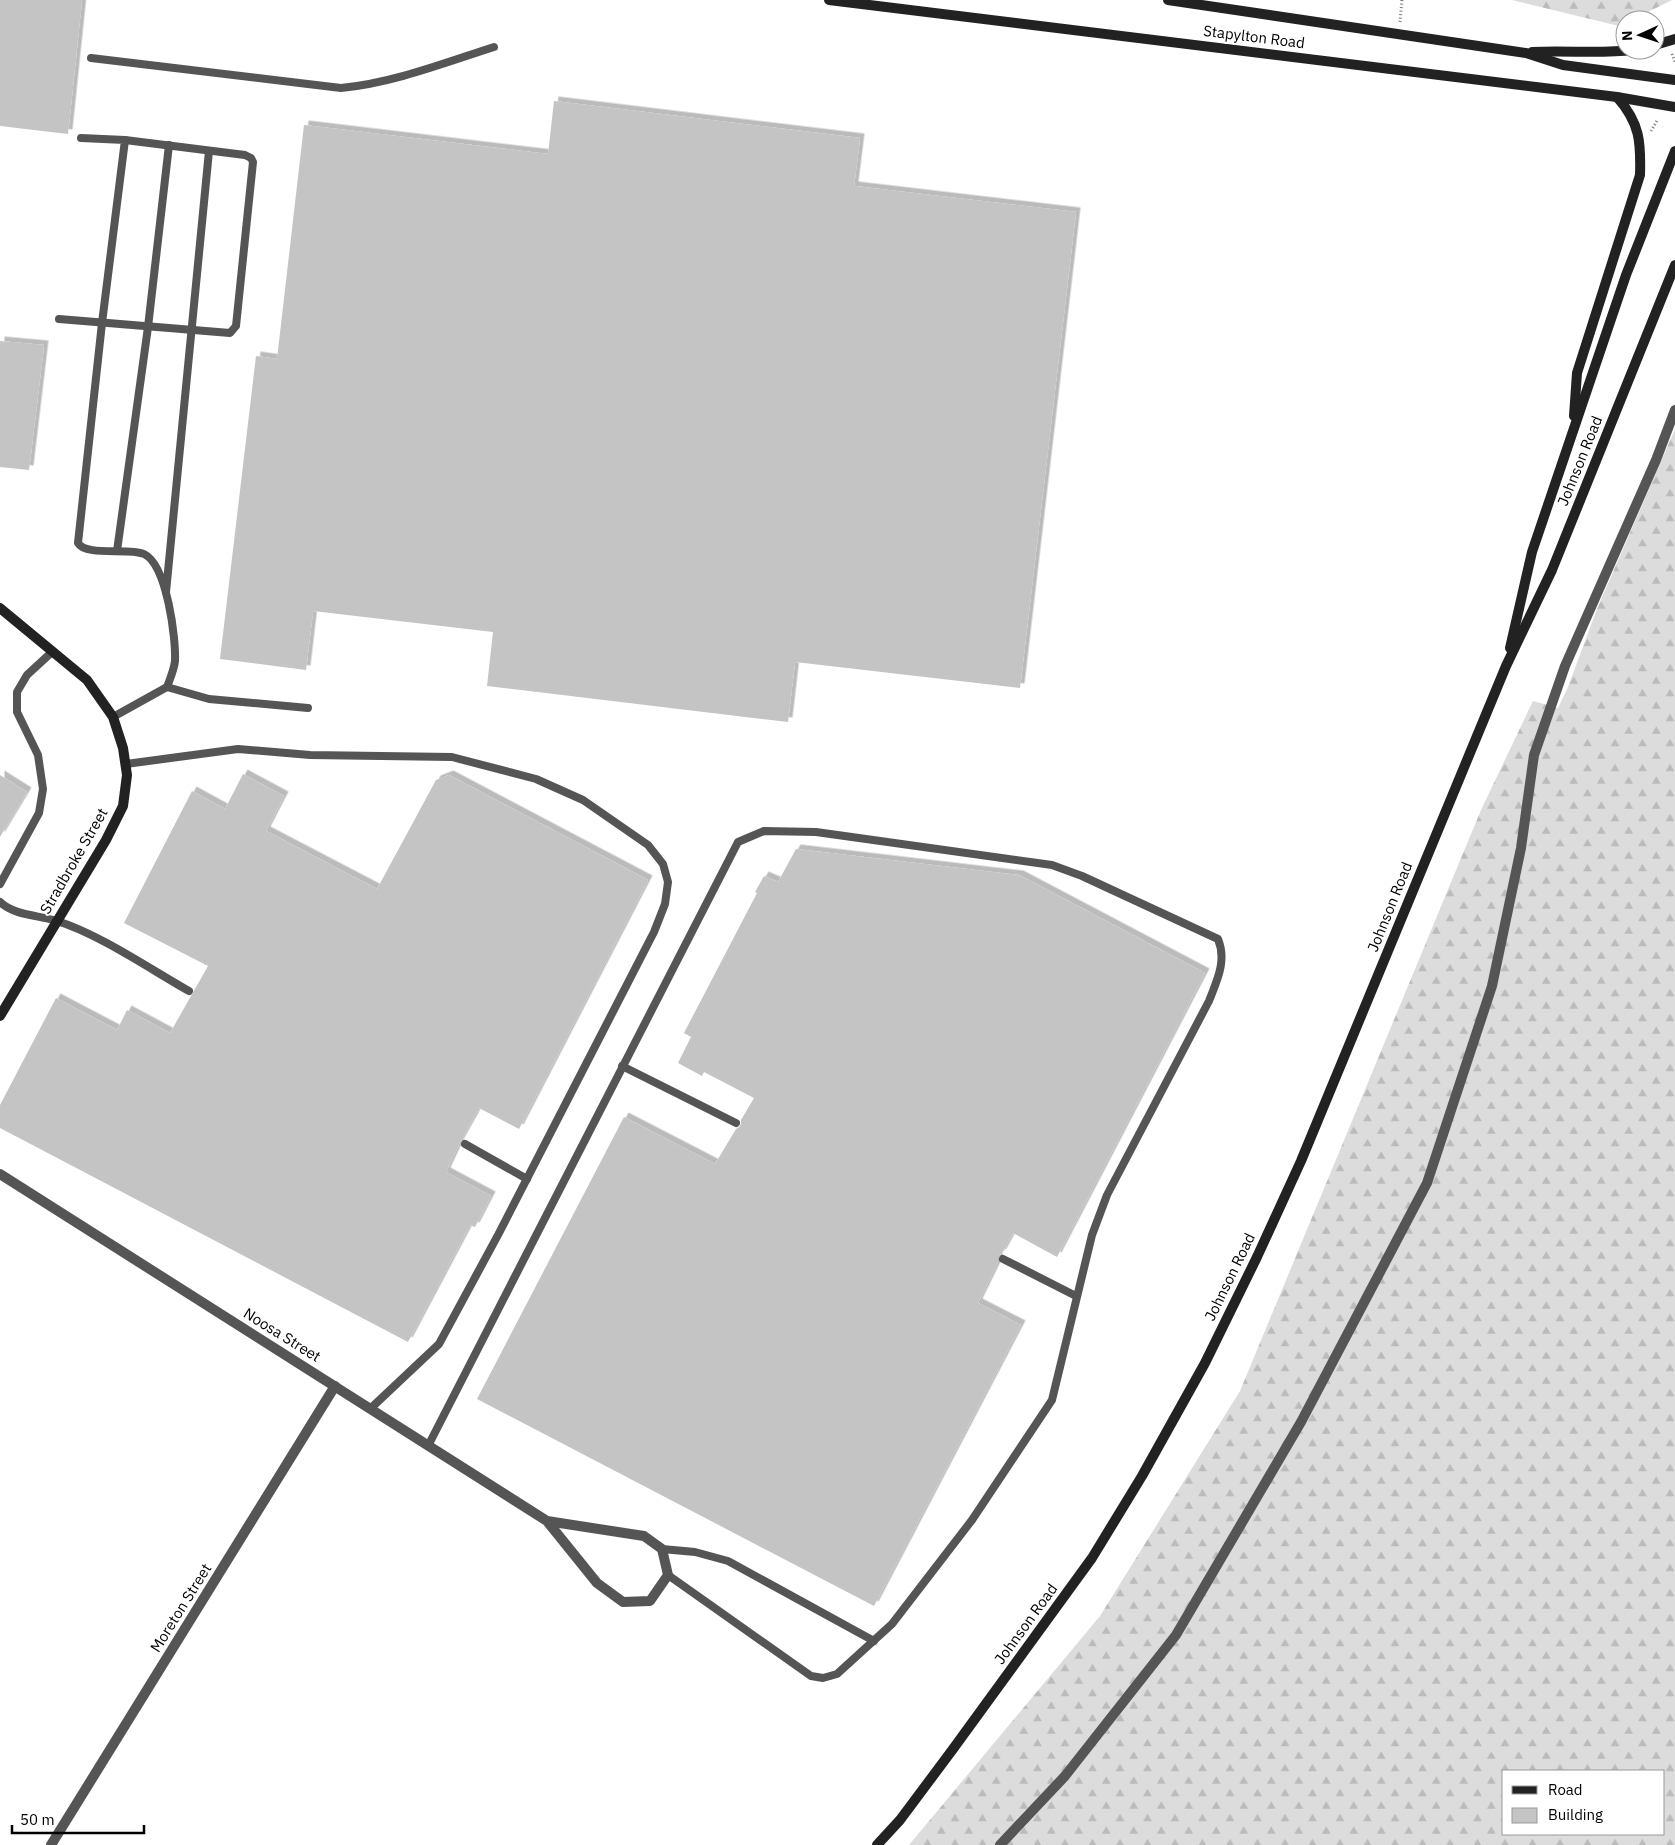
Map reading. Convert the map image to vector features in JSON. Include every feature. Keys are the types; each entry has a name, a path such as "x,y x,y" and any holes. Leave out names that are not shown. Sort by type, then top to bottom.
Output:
{"main road":[{"name":"Stapylton Road","path":"829,0 1618,97 1675,107"},
{"name":"Stapylton Road","path":"1168,0 1526,53 1563,65 1675,80"},
{"name":"Stapylton Road","path":"1526,53 1615,51"},
{"name":"Johnson Road","path":"1574,430 1577,372 1640,175 1640,145 1636,124 1630,112 1618,97"},
{"name":"Johnson Road","path":"1506,666 1532,552 1626,275 1675,151"},
{"name":"Johnson Road","path":"877,1845 900,1820 948,1757 1092,1558 1142,1476 1205,1363 1301,1161 1506,666 1552,570 1675,265"},
{"name":"Stradbroke Street","path":"0,608 87,680 113,717 123,748 127,775 123,806 106,840 0,1016"}],"street":[{"path":"1000,1845 1065,1776 1176,1635 1301,1422 1427,1183 1492,986 1521,848 1534,755 1564,666 1656,460 1675,410"},
{"name":"Noosa Street","path":"0,1174 547,1521 597,1583 623,1602 650,1601 668,1575"},
{"name":"Moreton Street","path":"51,1845 335,1386"},
{"name":"Noosa Street","path":"547,1521 644,1536 662,1548"},
{"path":"662,1548 668,1575"}],"lane":[{"path":"91,58 341,88 397,78 494,47"},
{"path":"59,319 230,333 234,330 242,268 252,162 245,155 126,140 81,138"},
{"path":"113,717 167,687 175,664 175,639 166,596 157,566 153,560 143,553 86,549 78,542 102,323 126,140"},
{"path":"117,551 148,327 169,145"},
{"path":"166,596 209,151"},
{"path":"0,884 39,813 43,789 38,755 17,712 17,692 27,674 52,652"},
{"path":"167,687 209,699 308,708"},
{"path":"126,764 238,749 310,755 452,757 536,779 583,800 648,845 663,864 668,882 665,904 654,932 527,1179 439,1344 370,1409"},
{"path":"428,1446 738,842 764,831 816,832 1052,865 1082,876 1218,938 1223,950 1221,970 1212,993 1107,1195 1092,1235 1052,1400 972,1520 892,1624 837,1674 824,1678 811,1676 668,1575"},
{"path":"0,902 7,908 58,921 86,933 190,991"},
{"path":"622,1066 736,1123"},
{"path":"464,1144 527,1179"},
{"path":"1003,1259 1076,1296"},
{"path":"662,1548 694,1552 728,1560 874,1641"}],"path":[{"path":"1399,34 1402,0"},
{"path":"1672,54 1675,62"},
{"path":"1646,134 1654,129 1658,120"},
{"path":"1654,129 1660,133"}],"green space":[{"path":"1512,0 1672,0 1652,10 1615,10 1615,25"},
{"path":"1675,429 1675,1845 909,1845 1100,1616 1240,1391 1481,810 1533,701 1558,708 1568,687 1597,609"}],"building":[{"path":"0,0 82,0 68,134 0,126"},
{"path":"554,101 860,138 854,186 1076,212 1020,688 795,662 788,722 487,686 493,632 313,611 306,670 220,659 256,356 277,359 304,125 548,154"},
{"path":"0,341 44,345 29,470 0,467"},
{"path":"243,774 284,796 266,831 377,889 436,780 449,775 648,880 519,1129 479,1108 460,1142 446,1172 491,1196 475,1227 470,1225 408,1342 0,1128 0,1105 56,998 117,1030 127,1010 170,1033 208,966 124,923 192,791 225,809"},
{"path":"0,775 27,792 0,837"},
{"path":"796,849 1019,875 1205,973 1057,1257 1013,1233 1002,1253 998,1256 998,1262 978,1303 1021,1325 874,1606 477,1399 624,1117 715,1164 736,1129 741,1126 741,1120 754,1098 704,1072 702,1076 678,1063 691,1037 684,1033 757,893 755,892 764,876 778,882"}]}
